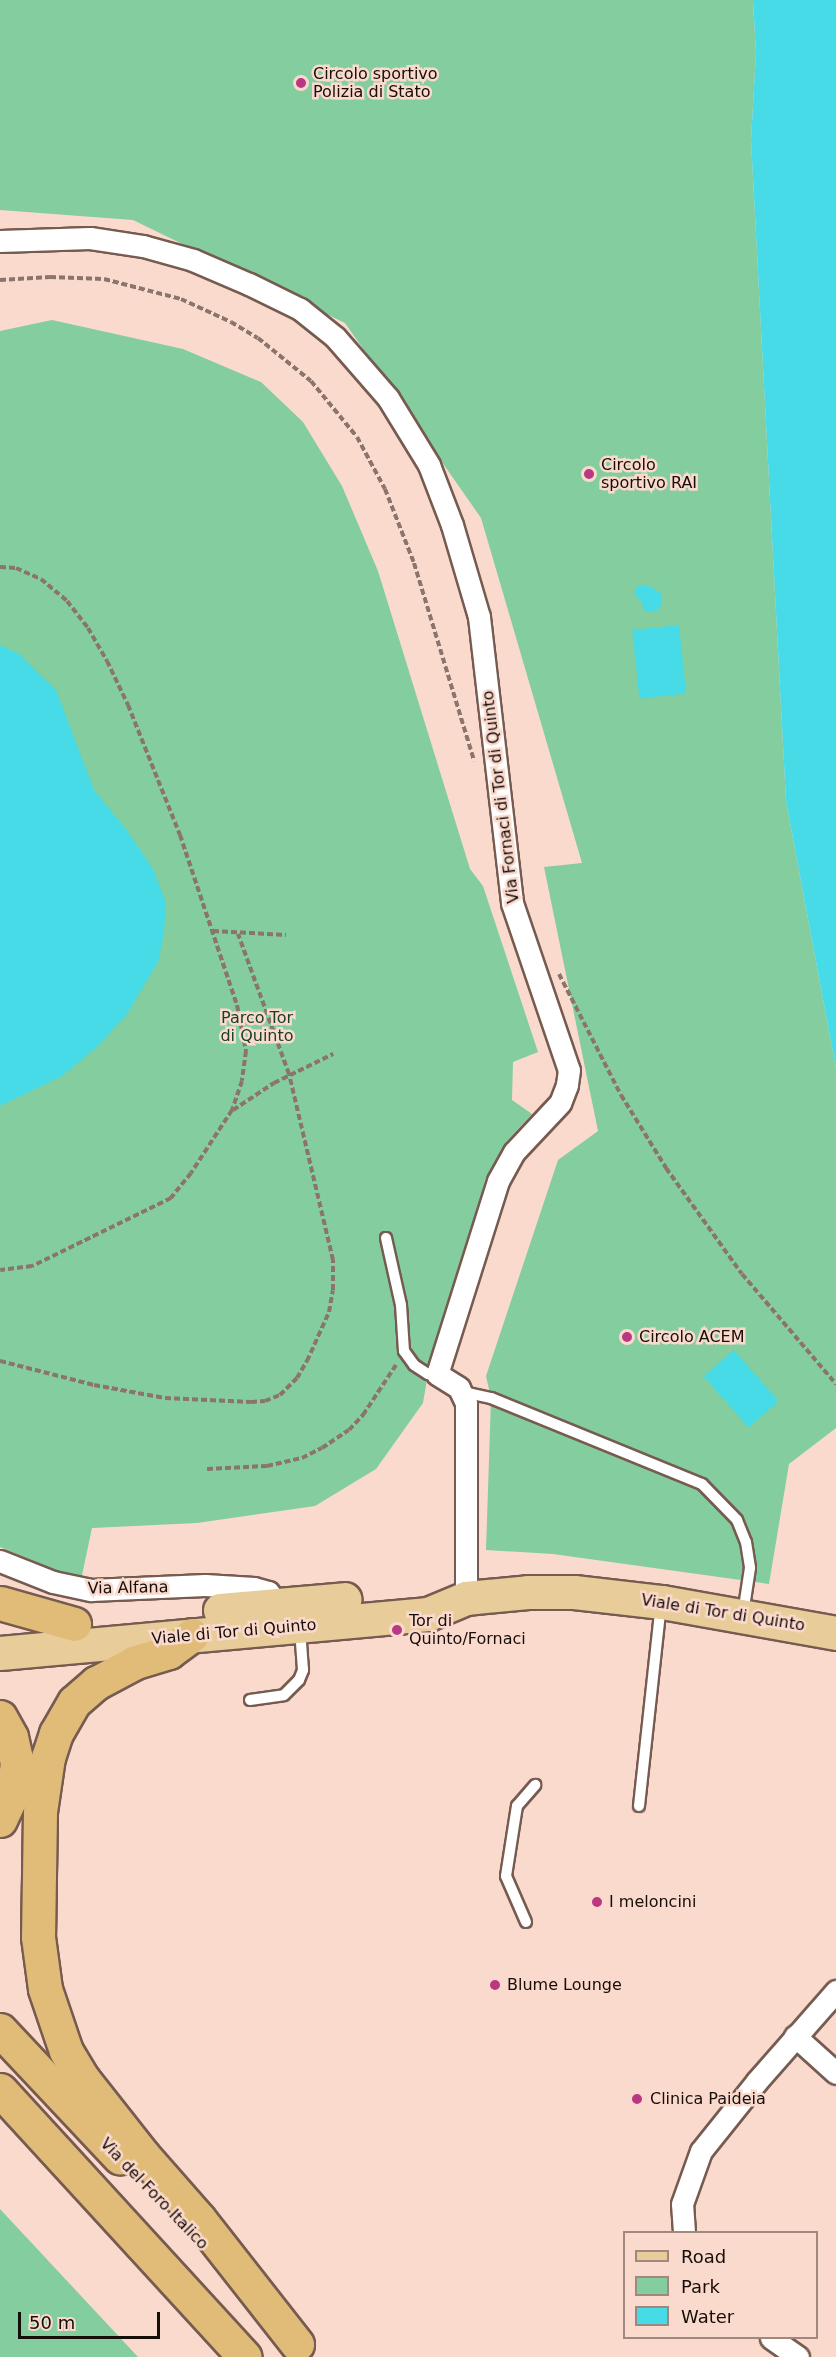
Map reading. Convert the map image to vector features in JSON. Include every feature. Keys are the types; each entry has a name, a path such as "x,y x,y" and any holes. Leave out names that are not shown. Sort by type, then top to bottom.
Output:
{"highway":[{"path":"0,1603 74,1624"},
{"path":"202,1623 169,1652 134,1663 96,1683 74,1702 56,1733 48,1757 40,1812 39,1937 45,1989 66,2051 83,2079 136,2146 200,2219 299,2351"},
{"path":"0,1717 10,1737 17,1763 13,1792 0,1820"},
{"name":"Via del Foro Italico","path":"0,2030 299,2351"},
{"path":"0,2090 245,2357"},
{"path":"0,2117 172,2278"}],"main road":[{"name":"Viale di Tor di Quinto","path":"0,1653 202,1623 289,1615 429,1592 466,1599 528,1592 574,1592 662,1602 836,1633"},
{"name":"Viale di Tor di Quinto","path":"0,1630 74,1624 202,1623"}],"street":[{"name":"Via Fornaci di Tor di Quinto","path":"0,241 90,238 143,246 193,260 288,303 335,337 375,381 416,441 441,495 466,566 479,617 514,912 569,1070 561,1103 514,1152 498,1181 437,1374"},
{"path":"437,1374 463,1392 466,1403 466,1599"},
{"name":"Via Alfana","path":"0,1562 53,1582 91,1590 188,1586 254,1588 268,1592 289,1615"},
{"name":"Via Alfana","path":"188,1586 206,1598 202,1623"},
{"path":"684,2231 682,2204 701,2151 795,2036 836,1991"},
{"path":"795,2036 836,2073"},
{"path":"774,2339 798,2357"}],"lane":[{"path":"386,1238 401,1305 404,1351 414,1365 428,1374 437,1374"},
{"path":"463,1392 491,1398 702,1484 737,1520 746,1542 750,1568 743,1615"},
{"path":"639,1806 662,1602"},
{"path":"250,1700 284,1695 299,1680 303,1670 289,1615"},
{"path":"526,1922 506,1876 517,1806 535,1785"}],"path":[{"path":"0,280 50,277 104,279 181,299 231,322 258,338 311,381 357,437 378,473 395,511 417,573 476,766"},
{"path":"0,567 16,568 40,579 67,601 107,661 128,705 180,835 240,1016 246,1052 242,1081 232,1110 171,1198 32,1266 0,1270"},
{"path":"213,932 286,935"},
{"path":"0,1360 94,1385 165,1398 251,1402 265,1401 289,1388 307,1361 329,1312 333,1290 333,1260 289,1074 238,934"},
{"path":"556,967 605,1066 666,1168 742,1274 836,1384"},
{"path":"232,1110 289,1074 333,1054"},
{"path":"207,1469 267,1466 302,1458 322,1448 349,1430 363,1415 404,1351"}],"green space":[{"path":"0,0 753,0 756,53 751,140 786,801 836,1069 836,1428 789,1464 769,1584 553,1554 486,1550 491,1398 486,1376 558,1160 598,1131 544,867 582,863 481,518 345,323 133,220 0,210"},
{"name":"Parco Tor di Quinto","path":"52,320 183,349 261,382 303,422 342,486 378,571 470,869 483,886 538,1052 513,1062 512,1100 532,1114 506,1142 485,1180 470,1243 428,1374 423,1403 376,1469 315,1506 197,1523 92,1528 81,1580 0,1547 0,331"},
{"path":"0,2209 138,2357 0,2357"}],"water":[{"path":"753,0 836,0 836,1069 786,801 751,140 756,53"},
{"path":"641,585 652,587 661,594 662,604 656,612 645,611 640,599 635,596 635,588"},
{"path":"679,625 686,694 639,699 632,630"},
{"path":"0,645 19,654 56,690 94,790 126,829 153,869 166,903 164,933 158,962 127,1014 98,1046 62,1076 0,1106"},
{"path":"734,1350 779,1401 748,1428 704,1376"}],"place":[{"name":"Circolo sportivo Polizia di Stato","path":"301,83"},
{"name":"Circolo sportivo RAI","path":"589,474"},
{"name":"Circolo ACEM","path":"627,1337"},
{"name":"Tor di Quinto/Fornaci","path":"397,1630"},
{"name":"I meloncini","path":"597,1902"},
{"name":"Blume Lounge","path":"495,1985"},
{"name":"Clinica Paideia","path":"637,2099"}]}
